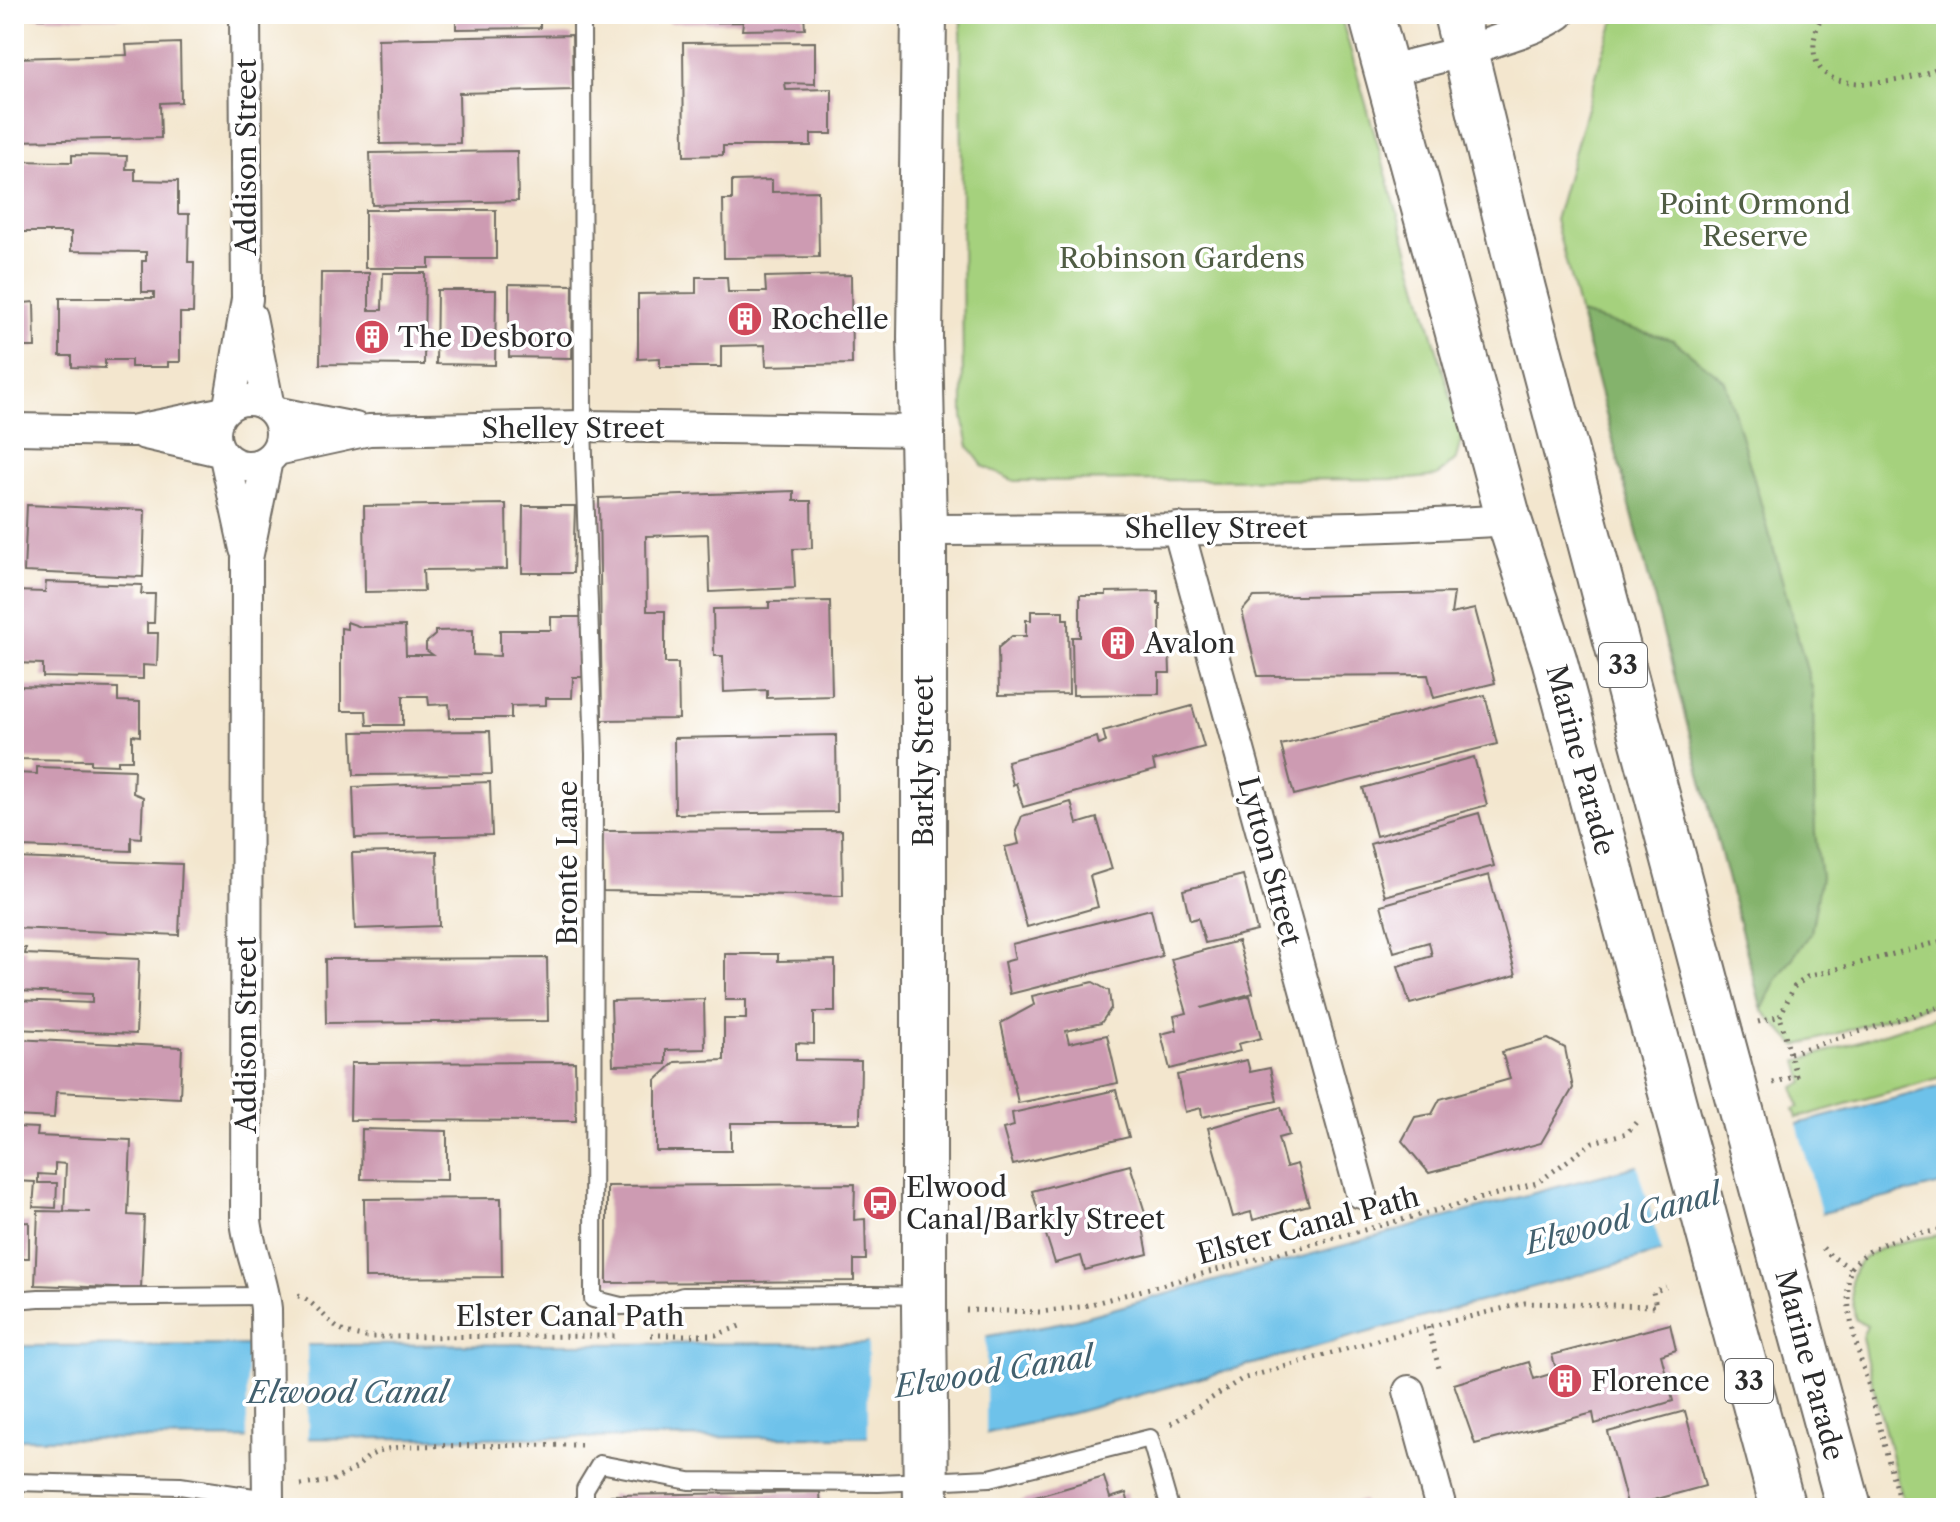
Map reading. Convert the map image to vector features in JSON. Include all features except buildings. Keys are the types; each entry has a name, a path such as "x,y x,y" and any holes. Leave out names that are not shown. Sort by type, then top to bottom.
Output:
{"main road":[{"name":"Barkly Street","path":"924,14 920,338 937,1310 925,1480"},
{"name":"Marine Parade","path":"1381,17 1386,71 1509,520 1554,659 1783,1508"},
{"name":"Marine Parade","path":"1472,36 1527,302 1849,1508"}],"street":[{"name":"Addison Street","path":"225,410 247,299 245,14"},
{"path":"1386,71 1472,36 1529,30 1559,14"},
{"name":"Addison Street","path":"247,299 272,410"},
{"path":"132,431 225,410 238,401 259,401 272,410 279,421 280,441 272,455 257,465 245,466 234,464 222,454 215,442 214,432 225,410"},
{"name":"Shelley Street","path":"272,410 369,430 583,426 922,431"},
{"path":"14,429 132,431 222,454"},
{"name":"Shelley Street","path":"272,455 369,430"},
{"name":"Addison Street","path":"222,454 247,559"},
{"name":"Addison Street","path":"267,1503 267,1336 264,1296 246,1220 247,559 272,455"},
{"name":"Shelley Street","path":"924,530 1433,525 1509,520"},
{"name":"Lytton Street","path":"1178,528 1361,1193"},
{"path":"1409,1391 1441,1508"}],"lane":[{"name":"Bronte Lane","path":"582,14 583,426 594,754 593,1299 621,1306 653,1305 683,1296 873,1295 937,1310"},
{"path":"14,1300 264,1296"},
{"path":"585,1508 585,1489 600,1464 689,1481 878,1483 990,1478 1150,1438 1170,1508"},
{"path":"14,1482 180,1486 267,1503"}],"path":[{"path":"1823,14 1815,36 1814,57 1833,79 1849,82 1910,79 1946,63"},
{"path":"1769,1084 1796,1076 1780,1016 1794,987 1807,977 1946,940"},
{"path":"1790,1053 1946,1005"},
{"name":"Elster Canal Path","path":"937,1310 1041,1312 1080,1307 1482,1199 1537,1183 1593,1142 1627,1133 1641,1116"},
{"path":"1901,1508 1848,1305 1847,1280 1851,1268 1871,1248 1888,1241 1946,1229"},
{"path":"1819,1238 1831,1256 1851,1268"},
{"path":"1150,1438 1242,1379 1384,1338 1525,1303 1656,1306 1653,1292 1666,1287"},
{"name":"Elster Canal Path","path":"264,1296 306,1297 341,1330 365,1337 625,1336"},
{"name":"Elster Canal Path","path":"640,1336 716,1335 745,1324"},
{"path":"267,1503 294,1485 332,1481 356,1468 369,1456 405,1446 584,1445 600,1464"}],"green space":[{"name":"Robinson Gardens","path":"961,14 1340,14 1462,436 1456,459 1437,476 1411,479 1014,481 983,466 969,447 963,417"},
{"name":"Point Ormond Reserve","path":"1617,14 1946,14 1946,1000 1796,1046 1762,1010 1555,220 1602,55"},
{"path":"1580,314 1673,340 1725,381 1813,692 1815,833 1821,877 1811,933 1775,982 1762,1010"},
{"path":"1946,1013 1946,1076 1797,1118 1794,1109 1799,1107 1794,1087 1804,1083 1798,1061"},
{"path":"1946,1234 1946,1508 1905,1508 1866,1357 1862,1337 1867,1325 1855,1319 1851,1281 1855,1269 1875,1251 1905,1241"}],"water":[{"name":"Elwood Canal","path":"1946,1085 1946,1183 1662,1252 1073,1413 984,1434 14,1439 14,1346 868,1343 988,1336 1069,1321 1538,1192"}],"pier":[{"path":"1796,1120 1822,1216 1663,1256 1637,1162"},
{"path":"986,1332 986,1437 868,1440 868,1339"},
{"path":"247,1341 307,1341 308,1442 247,1442"}],"place":[{"name":"Rochelle","path":"745,319"},
{"name":"The Desboro","path":"372,337"},
{"name":"Avalon","path":"1118,643"},
{"name":"Elwood Canal/Barkly Street","path":"880,1203"},
{"name":"Florence","path":"1565,1381"}]}
